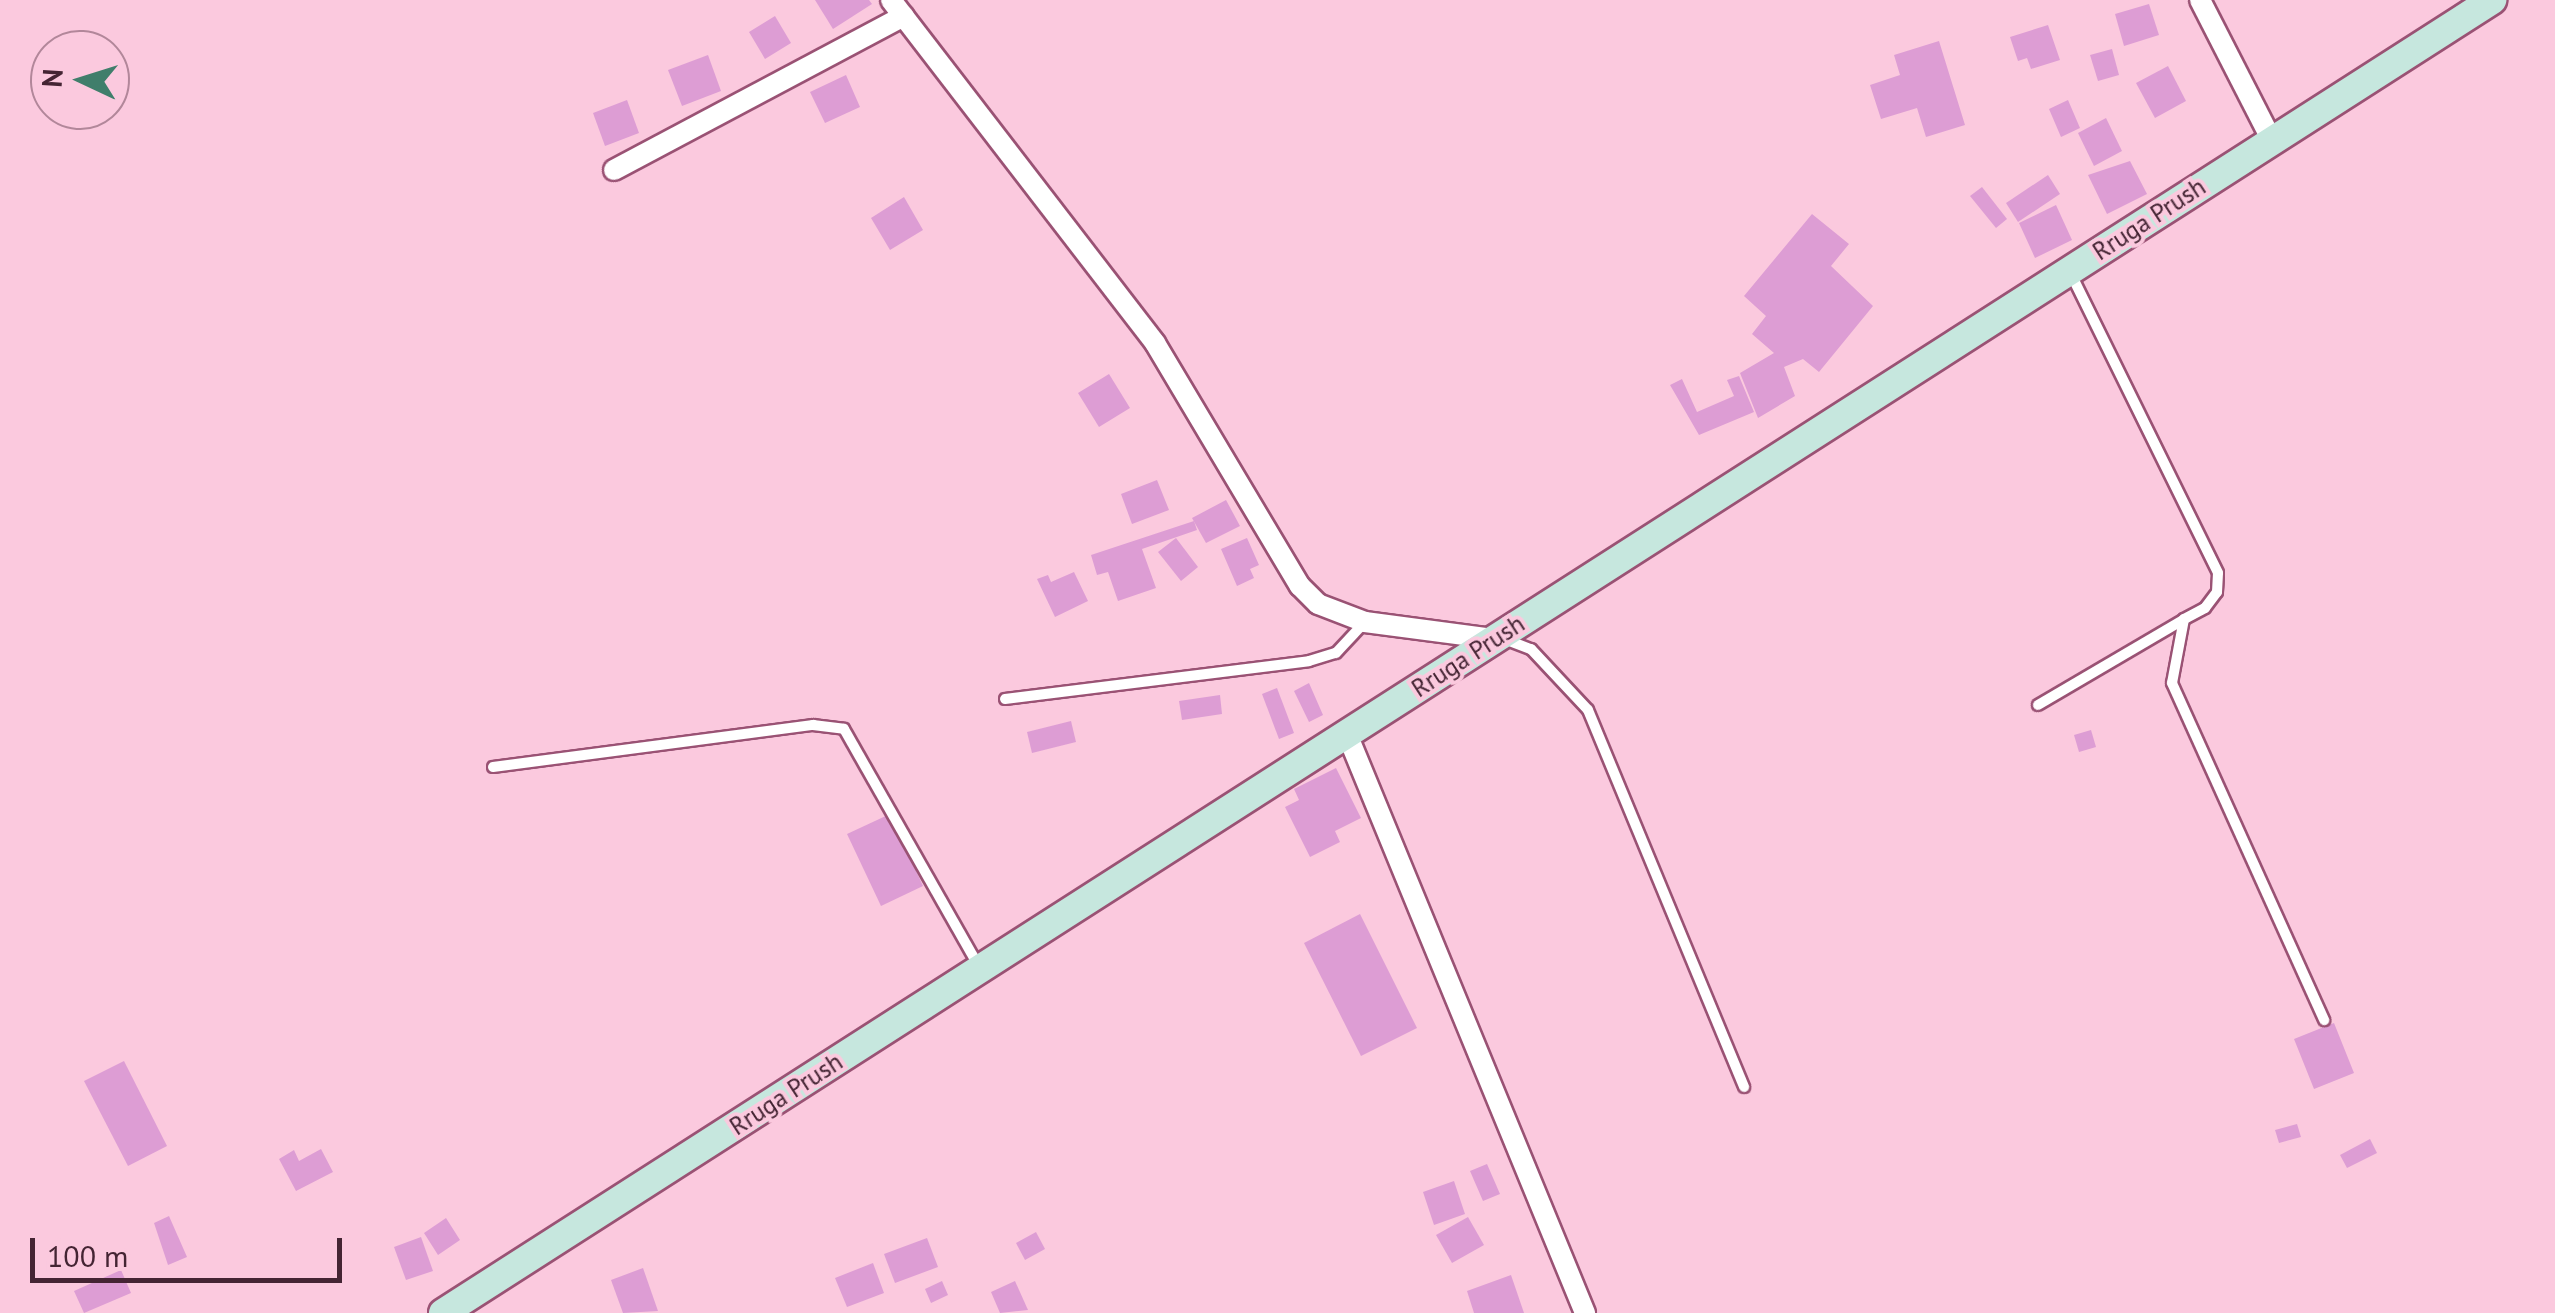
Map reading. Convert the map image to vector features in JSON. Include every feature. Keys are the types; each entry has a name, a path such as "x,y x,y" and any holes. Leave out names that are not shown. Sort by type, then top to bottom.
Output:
{"street":[{"path":"2200,0 2272,141"},
{"name":"Rruga Prush","path":"443,1313 2492,0"},
{"path":"614,170 898,8 1155,343 1300,586 1318,604 1365,622 1494,639"},
{"path":"1347,734 1585,1313"}],"lane":[{"path":"2038,705 2205,608 2217,592 2218,573 2070,271"},
{"path":"2184,619 2172,683 2324,1020"},
{"path":"1005,699 1310,661 1336,654 1365,622"},
{"path":"1494,639 1531,649 1547,671 1580,695 1744,1086"},
{"path":"493,767 813,725 844,729 980,969"}],"building":[{"path":"815,0 869,0 872,4 833,29"},
{"path":"2149,4 2159,35 2124,46 2115,14"},
{"path":"775,16 791,43 765,59 749,32"},
{"path":"2048,25 2060,60 2031,69 2027,58 2018,61 2010,37"},
{"path":"1939,41 1965,125 1926,137 1917,108 1881,119 1870,85 1900,75 1894,55"},
{"path":"2112,49 2119,75 2098,81 2090,55"},
{"path":"708,55 721,91 682,106 668,70"},
{"path":"2168,66 2186,101 2155,118 2136,83"},
{"path":"846,75 860,107 825,123 810,92"},
{"path":"627,100 639,133 605,146 593,113"},
{"path":"2068,100 2080,128 2061,137 2049,109"},
{"path":"2106,118 2122,151 2094,166 2078,133"},
{"path":"2130,161 2147,194 2107,214 2088,175"},
{"path":"2048,175 2060,194 2018,222 2006,203"},
{"path":"1982,187 2007,219 1996,228 1970,196"},
{"path":"904,197 923,230 890,250 871,218"},
{"path":"2056,205 2072,240 2035,258 2019,223"},
{"path":"1812,214 1849,244 1831,266 1873,306 1819,372 1803,359 1784,367 1795,396 1758,418 1740,373 1774,353 1752,334 1766,316 1744,296"},
{"path":"1109,374 1130,408 1099,427 1078,393"},
{"path":"1739,376 1754,412 1699,435 1670,385 1682,379 1697,412 1734,396 1727,380"},
{"path":"1157,480 1169,510 1132,524 1121,494"},
{"path":"1226,500 1240,526 1206,543 1192,518"},
{"path":"1194,521 1197,530 1142,549 1156,588 1118,601 1108,572 1097,575 1091,555"},
{"path":"1176,538 1198,567 1181,581 1158,552"},
{"path":"1247,538 1259,565 1250,569 1254,578 1237,586 1221,549"},
{"path":"1074,572 1088,601 1055,617 1037,579 1048,575 1051,582"},
{"path":"1309,683 1323,715 1309,722 1294,691"},
{"path":"1277,688 1294,733 1279,739 1262,694"},
{"path":"1220,695 1222,714 1182,720 1179,701"},
{"path":"1071,721 1076,742 1032,753 1027,732"},
{"path":"2091,730 2096,747 2079,752 2074,735"},
{"path":"1336,768 1361,818 1335,831 1340,842 1310,857 1285,807 1299,800 1294,789"},
{"path":"890,814 923,886 881,906 847,834"},
{"path":"1360,914 1417,1028 1361,1056 1304,943"},
{"path":"2334,1023 2354,1073 2314,1089 2294,1039"},
{"path":"124,1061 167,1146 128,1166 84,1081"},
{"path":"2297,1124 2301,1137 2279,1143 2275,1130"},
{"path":"2370,1139 2377,1153 2347,1168 2340,1155"},
{"path":"321,1149 333,1172 296,1191 279,1159 294,1150 299,1161"},
{"path":"1487,1164 1500,1194 1483,1201 1470,1171"},
{"path":"1454,1181 1465,1214 1434,1225 1423,1192"},
{"path":"169,1216 187,1257 168,1265 154,1223"},
{"path":"1468,1217 1484,1245 1452,1263 1436,1235"},
{"path":"446,1218 460,1240 438,1255 424,1233"},
{"path":"1036,1232 1045,1249 1025,1260 1016,1243"},
{"path":"421,1237 433,1271 406,1280 394,1247"},
{"path":"927,1238 938,1267 895,1283 884,1254"},
{"path":"873,1263 884,1293 847,1307 835,1278"},
{"path":"643,1268 658,1311 623,1313 611,1280"},
{"path":"121,1270 131,1293 84,1313 74,1291"},
{"path":"1511,1275 1524,1313 1474,1313 1467,1291"},
{"path":"942,1281 948,1295 931,1303 925,1289"},
{"path":"1015,1281 1028,1310 1000,1313 991,1292"}]}
